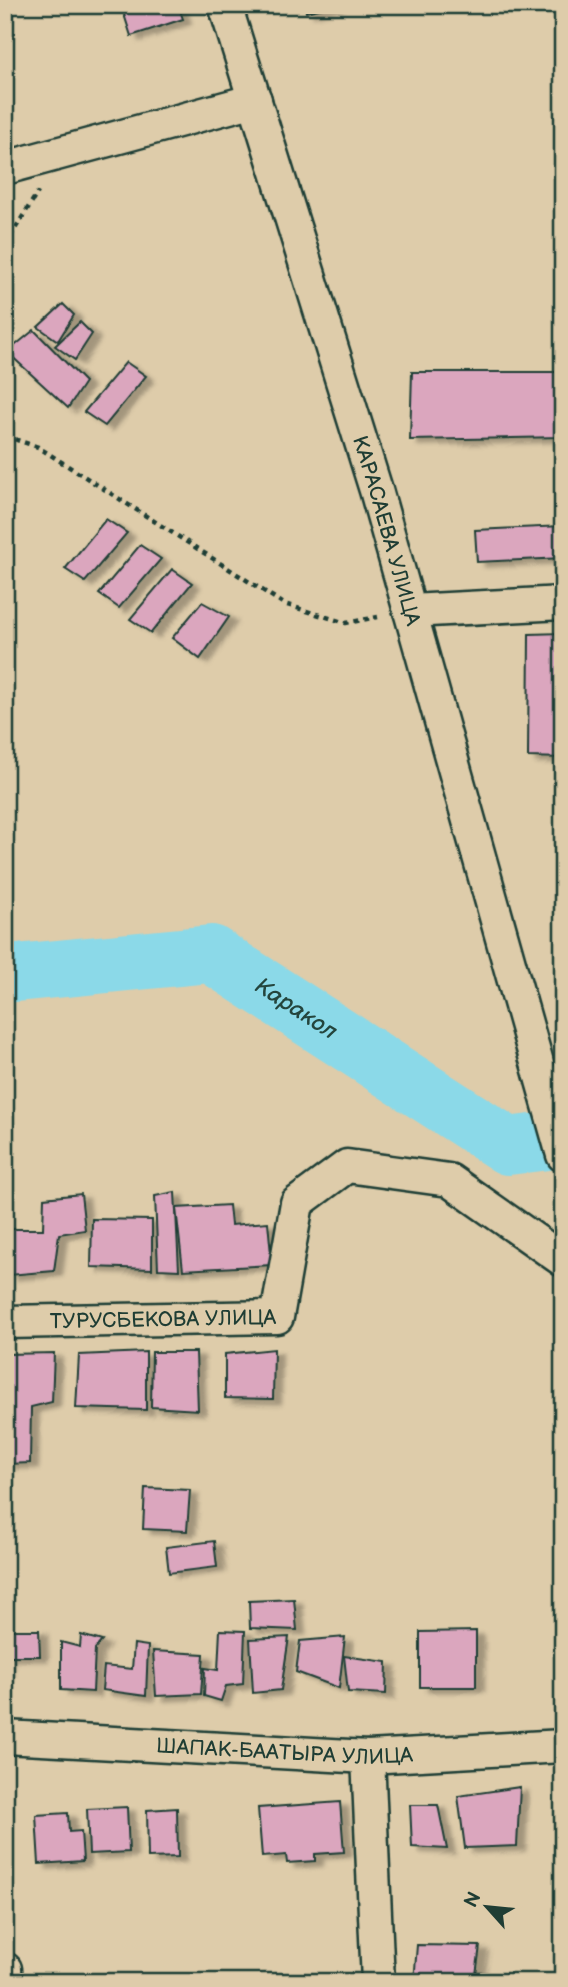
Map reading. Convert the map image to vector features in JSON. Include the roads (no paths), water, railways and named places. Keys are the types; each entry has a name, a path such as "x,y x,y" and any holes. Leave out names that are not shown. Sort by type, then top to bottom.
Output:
{"street":[{"name":"КАРАСАЕВА УЛИЦА","path":"225,5 376,490 563,1155"},
{"path":"5,168 255,100"},
{"path":"410,611 563,603"},
{"name":"ТУРУСБЕКОВА УЛИЦА","path":"5,1322 277,1317 297,1203 346,1166 449,1180 563,1260"},
{"name":"ШАПАК-БААТЫРА УЛИЦА","path":"5,1737 368,1757 563,1746"},
{"path":"368,1757 378,1982"},
{"path":"5,1969 6,1982"}],"waterway":[{"name":"Каракол","path":"5,974 211,954 508,1146 563,1139"}]}
